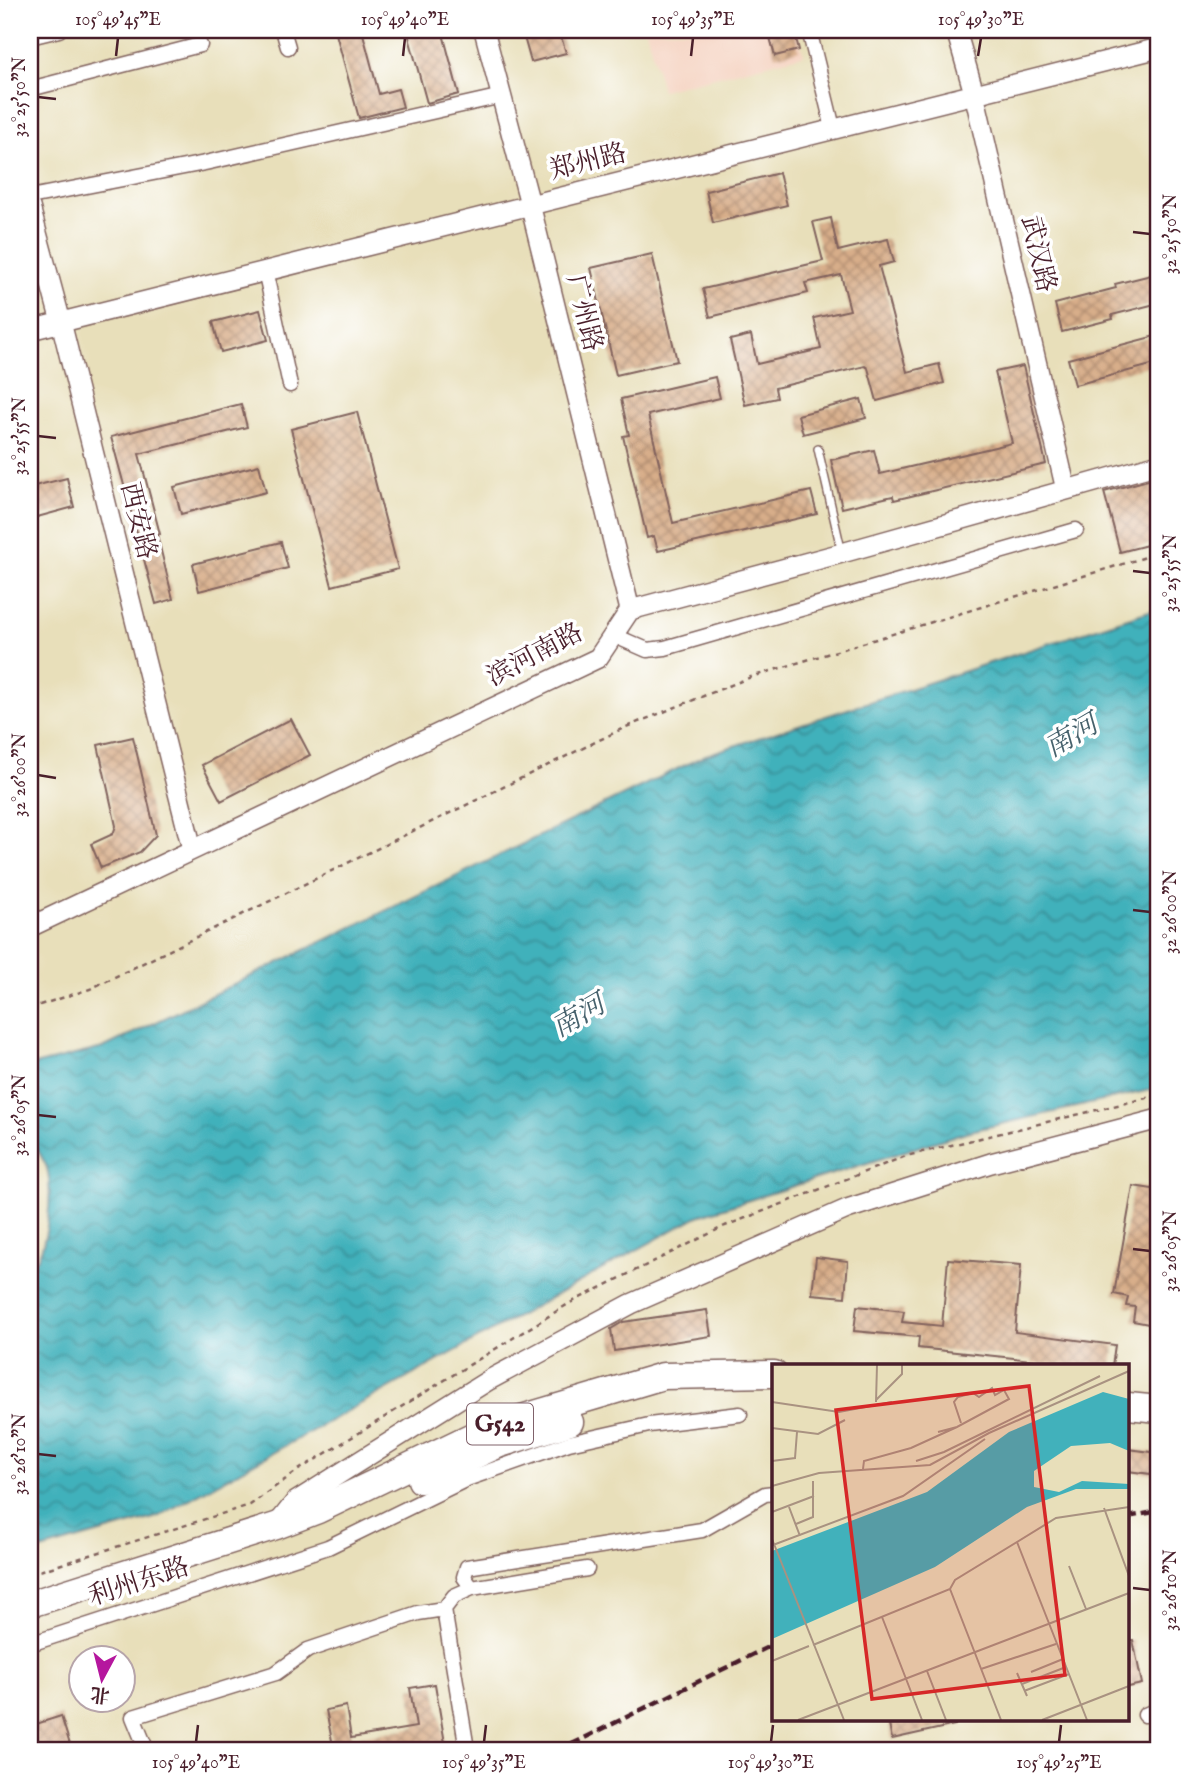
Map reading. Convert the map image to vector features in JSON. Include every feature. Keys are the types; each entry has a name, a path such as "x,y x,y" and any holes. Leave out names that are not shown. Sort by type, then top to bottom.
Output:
{"highway":[{"name":"G542","path":"246,1541 318,1510 360,1476 491,1427 663,1376 772,1374"},
{"name":"G542","path":"246,1541 319,1526 500,1444 666,1392 772,1391"},
{"path":"1130,1406 1159,1409"},
{"path":"1130,1423 1159,1425"},
{"name":"利州东路","path":"30,1604 246,1541"},
{"name":"利州东路","path":"30,1617 246,1541"}],"street":[{"path":"30,37 59,30"},
{"path":"283,30 288,47"},
{"name":"广州路","path":"484,30 530,204 630,610"},
{"path":"809,30 833,128"},
{"name":"武汉路","path":"956,30 974,93 1066,490"},
{"path":"30,89 200,46"},
{"name":"郑州路","path":"30,330 1159,48"},
{"path":"30,197 205,163 502,96"},
{"name":"西安路","path":"30,206 192,849"},
{"path":"265,270 290,385"},
{"path":"630,610 842,554 1159,464"},
{"path":"613,635 647,650 664,648 1076,530"},
{"name":"滨河南路","path":"30,927 598,657 630,610"},
{"path":"360,1476 489,1380 631,1304 848,1209 991,1163 1159,1119"},
{"path":"30,1643 328,1546 467,1479 569,1443 649,1425 740,1414"},
{"path":"472,1588 464,1577 467,1567 702,1530 765,1494 772,1493"},
{"path":"147,1751 133,1717 276,1673 308,1650 418,1613 444,1609 454,1596 472,1588 587,1569"},
{"path":"444,1609 466,1743 457,1751"},
{"path":"1145,1715 1159,1709"}],"lane":[{"path":"818,449 842,554"}],"path":[{"path":"30,1008 90,989 626,727 751,677 1159,553"}],"shaded area":[{"path":"646,30 797,30 804,55 662,90"}],"water":[{"name":"南河","path":"1159,608 1159,1088 966,1132 698,1216 157,1517 30,1553 30,1267 42,1248 50,1191 47,1168 34,1144 30,1142 30,1066 103,1048 706,755"}],"building":[{"path":"335,30 362,30 379,94 398,89 403,107 359,118"},
{"path":"407,30 442,30 459,94 427,103"},
{"path":"522,30 559,30 566,53 531,62"},
{"path":"768,30 794,30 799,50 775,56"},
{"path":"779,173 787,205 713,223 706,191"},
{"path":"831,218 838,251 888,239 894,262 879,266 907,372 939,364 944,383 877,401 868,368 865,366 775,388 777,398 745,405 730,340 751,335 757,364 821,349 814,318 850,310 841,275 805,283 808,293 710,317 703,289 823,261 813,222"},
{"path":"652,254 677,361 616,375 591,268"},
{"path":"1159,273 1159,303 1112,315 1113,319 1062,332 1055,304"},
{"path":"260,310 268,340 221,352 213,322"},
{"path":"1159,335 1159,363 1075,385 1068,359"},
{"path":"1023,366 1046,464 894,500 893,496 842,508 831,460 874,450 880,474 1012,443 995,372"},
{"path":"715,377 720,398 648,415 673,523 811,491 817,514 658,551 654,536 647,538 623,436 629,435 621,399"},
{"path":"861,399 866,418 803,434 798,415"},
{"path":"241,404 247,427 139,454 160,534 157,535 173,599 156,604 111,437"},
{"path":"357,412 398,569 332,586 291,429"},
{"path":"259,465 266,492 181,514 174,487"},
{"path":"1159,477 1159,542 1120,552 1104,492"},
{"path":"67,478 74,507 30,519 30,487"},
{"path":"281,542 288,568 199,591 193,564"},
{"path":"291,719 310,755 221,801 202,765"},
{"path":"133,737 156,835 140,852 101,868 91,844 113,834 116,826 98,745"},
{"path":"1133,1186 1159,1190 1159,1326 1133,1321 1135,1307 1126,1306 1128,1297 1114,1294"},
{"path":"816,1257 848,1261 845,1297 812,1294"},
{"path":"948,1259 1021,1265 1015,1332 1115,1345 1112,1364 1032,1364 1033,1360 918,1348 919,1337 854,1331 857,1306 904,1311 902,1322 942,1326"},
{"path":"707,1310 711,1336 614,1351 611,1329 623,1322"},
{"path":"1130,1449 1159,1453 1159,1475 1130,1471"},
{"path":"1130,1640 1133,1640 1142,1684 1130,1687"},
{"path":"435,1684 445,1743 426,1747 427,1751 334,1751 326,1710 346,1706 351,1738 416,1727 410,1688"},
{"path":"61,1716 72,1751 30,1751 30,1726"},
{"path":"888,1722 954,1722 955,1725 892,1739"}],"railway":[{"path":"1130,1517 1159,1511"},
{"path":"558,1751 772,1645"}]}
